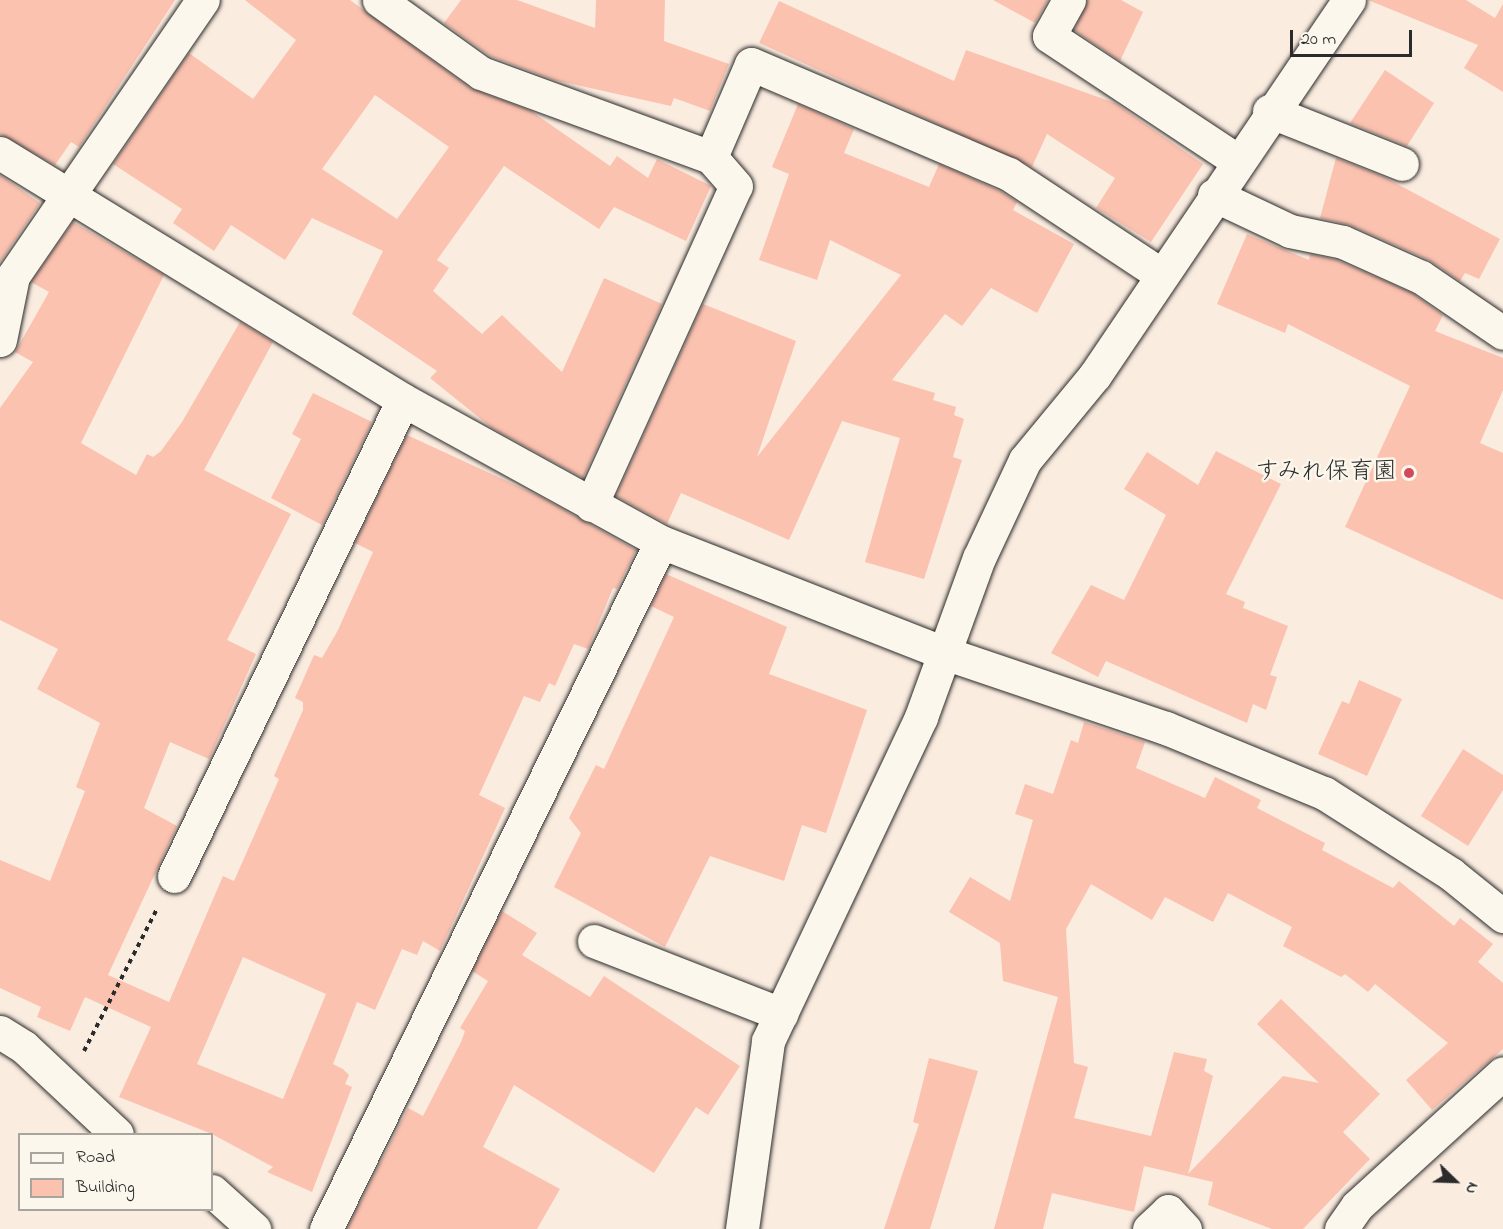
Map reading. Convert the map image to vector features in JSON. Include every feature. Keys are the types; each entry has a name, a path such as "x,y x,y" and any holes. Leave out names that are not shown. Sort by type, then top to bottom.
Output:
{"street":[{"path":"0,340 13,276 69,191 203,0"},
{"path":"380,0 481,73 711,157 736,186 591,505"},
{"path":"1069,0 1049,36 1236,160"},
{"path":"742,1229 768,1041 947,654 979,558 1025,460 1095,375 1269,111 1349,0"},
{"path":"711,157 751,64 1009,174 1160,274"},
{"path":"1269,111 1402,164"},
{"path":"0,153 69,191 403,400 661,542 947,654 1166,728 1324,793 1451,874 1503,916"},
{"path":"1214,195 1290,231 1343,242 1421,277 1503,333"},
{"path":"174,876 403,400"},
{"path":"326,1229 661,542"},
{"path":"594,941 781,1014"},
{"path":"0,1032 24,1047 64,1088 116,1133"},
{"path":"1341,1229 1357,1206 1503,1073"},
{"path":"213,1192 254,1229"},
{"path":"1149,1229 1168,1211 1185,1229"}],"path":[{"path":"64,1088 174,876"}],"building":[{"path":"0,0 175,0 79,147 71,142 55,165 0,134"},
{"path":"245,0 350,0 470,88 531,111 610,166 617,156 648,178 657,159 711,186 686,241 614,207 599,229 504,166 437,260 449,268 433,291 482,334 502,315 562,372 604,278 662,304 583,478 492,428 430,378 437,371 352,314 383,251 312,218 285,260 231,225 214,251 173,223 182,209 113,164 189,53 253,99 296,40","holes":["375,95 449,147 397,219 322,169"]},
{"path":"461,0 517,0 595,28 596,0 665,0 664,41 729,64 710,111 674,98 671,106 554,80 490,56 444,23"},
{"path":"993,0 1048,0 1035,23"},
{"path":"1088,0 1121,0 1143,12 1120,61 1074,30"},
{"path":"1368,0 1466,0 1495,18 1503,4 1503,92 1464,68 1478,45"},
{"path":"779,1 954,81 966,50 1115,103 1203,164 1151,242 1096,208 1115,178 1047,134 1032,167 759,43"},
{"path":"1385,70 1434,103 1407,146 1350,123"},
{"path":"798,104 854,129 844,153 929,187 939,164 1000,191 1017,202 1013,210 1074,244 1037,313 991,288 962,326 945,314 892,380 935,393 933,400 956,407 954,415 964,419 953,457 962,460 924,579 865,562 900,438 842,421 789,540 681,493 667,524 616,496 703,304 796,341 757,457 901,275 830,240 817,280 759,260 789,174 772,167"},
{"path":"1336,158 1386,178 1500,239 1479,279 1465,273 1460,281 1429,260 1350,225 1320,218"},
{"path":"0,175 40,203 0,262"},
{"path":"73,222 164,275 81,443 136,475 147,454 153,457 161,451 182,422 240,322 273,342 204,470 291,514 227,640 256,654 209,759 170,742 144,808 177,826 108,975 169,1002 223,876 234,881 279,779 274,776 303,710 303,702 295,698 314,655 322,658 338,630 373,552 355,543 407,435 539,496 636,550 617,589 613,588 588,649 574,644 555,686 549,683 540,702 524,696 479,795 505,808 440,951 423,941 417,955 402,949 375,1010 357,1002 333,1064 349,1075 345,1084 352,1087 312,1192 267,1172 273,1167 213,1133 119,1097 151,1027 85,997 70,1031 37,1017 41,1007 0,988 0,860 50,881 85,791 76,787 100,723 37,689 58,649 0,620 0,408 33,362 15,352 49,292 31,282","holes":["243,957 326,994 283,1099 197,1064"]},
{"path":"1247,234 1309,260 1310,254 1337,260 1412,293 1443,315 1435,331 1503,358 1503,390 1480,443 1503,453 1503,600 1345,527 1410,386 1288,324 1285,333 1217,304"},
{"path":"313,393 372,422 322,525 271,498 301,439 292,434"},
{"path":"1216,451 1281,484 1226,594 1245,602 1243,608 1288,626 1270,675 1277,677 1266,710 1253,704 1247,723 1106,661 1098,677 1051,653 1091,585 1124,600 1166,515 1124,489 1147,452 1198,485"},
{"path":"666,574 787,627 769,674 867,710 826,833 802,825 784,881 710,856 665,947 554,887 581,833 569,818 596,765 604,769 674,617 651,606"},
{"path":"1359,680 1402,699 1367,776 1318,754 1342,701 1349,704"},
{"path":"1084,722 1145,742 1136,768 1205,798 1215,777 1261,800 1257,808 1325,843 1322,850 1393,888 1399,881 1454,926 1460,918 1493,944 1478,962 1503,983 1503,1049 1432,1110 1406,1080 1448,1043 1375,984 1368,992 1345,974 1341,977 1283,946 1292,927 1228,893 1213,922 1165,897 1152,920 1091,884 1066,929 1074,1063 1088,1067 1074,1118 1151,1136 1174,1052 1207,1059 1204,1071 1213,1076 1188,1174 1283,1076 1319,1083 1257,1024 1281,999 1380,1094 1343,1132 1370,1159 1303,1229 1272,1229 1208,1205 1213,1182 1144,1166 1134,1212 1052,1193 1043,1229 994,1229 1058,997 1003,981 1000,943 949,912 970,877 1010,901 1033,820 1015,814 1025,784 1053,794 1071,740 1078,743"},
{"path":"1463,749 1503,775 1503,790 1468,846 1421,816"},
{"path":"502,911 537,933 522,955 590,997 604,976 740,1066 708,1115 696,1107 654,1173 514,1085 483,1147 560,1189 537,1229 347,1229 408,1108 423,1116 461,1042 465,1031 460,1028 488,981 472,971"},
{"path":"929,1058 978,1071 930,1229 884,1229 919,1124 913,1122"}],"place":[{"name":"すみれ保育園","path":"1409,473"}]}
